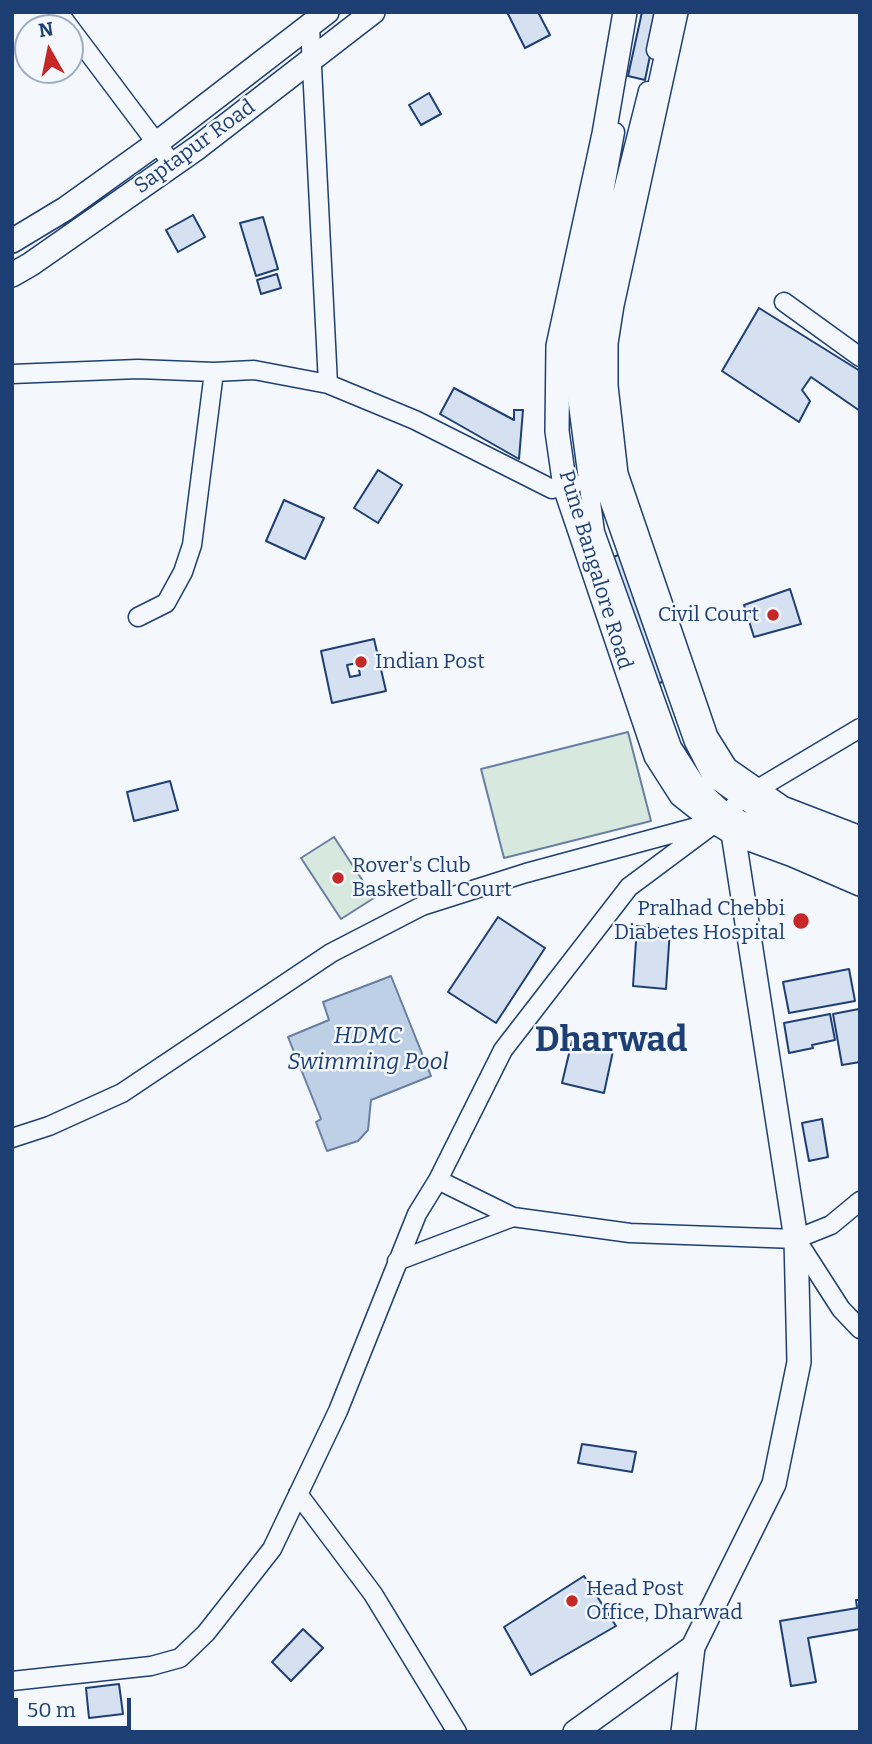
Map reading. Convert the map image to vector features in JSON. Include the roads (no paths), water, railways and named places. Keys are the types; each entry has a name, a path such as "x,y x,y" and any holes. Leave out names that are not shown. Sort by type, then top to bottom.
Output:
{"main road":[{"name":"Saptapur Road","path":"12,275 173,165 373,12"},
{"name":"Pune Bangalore Road","path":"625,12 604,134 558,346 557,431 592,480 706,737 726,769 748,795 860,838"},
{"name":"Pune Bangalore Road","path":"676,12 612,305 606,343 606,386 592,480 656,756 681,795 725,823 860,884"},
{"name":"Saptapur Road","path":"12,241 65,209 157,143 318,20"},
{"path":"683,1732 693,1647 774,1483 799,1362 796,1239 725,823"},
{"path":"575,1732 693,1647"}],"street":[{"path":"592,480 575,382 577,342 635,12"},
{"path":"592,480 590,341 664,12"},
{"path":"318,20 311,60 328,384"},
{"path":"84,47 173,165"},
{"path":"785,302 860,357"},
{"path":"12,374 138,369 214,372 254,370 328,384 415,420 552,489 592,480"},
{"path":"138,617 166,603 183,572 192,545 214,372"},
{"path":"12,1681 151,1666 180,1658 206,1633 272,1549 338,1412 417,1214 438,1181 503,1050 629,887 725,823 748,795 860,729"},
{"path":"748,795 770,818 860,856"},
{"path":"12,1138 49,1126 122,1093 331,953 422,906 526,873 725,823 860,870"},
{"path":"438,1181 513,1217 629,1233 796,1239 831,1225 860,1201"},
{"path":"397,1261 513,1217"},
{"path":"796,1239 841,1309 860,1329"},
{"path":"298,1494 373,1594 457,1732"}],"water":[{"name":"HDMC Swimming Pool","path":"391,976 431,1076 371,1100 368,1130 358,1141 327,1151 316,1122 321,1119 288,1037 329,1020 323,1002"}],"place":[{"name":"Civil Court","path":"773,615"},
{"name":"Indian Post","path":"361,662"},
{"name":"Rover's Club Basketball Court","path":"338,878"},
{"name":"Pralhad Chebbi Diabetes Hospital","path":"801,921"},
{"name":"Head Post Office, Dharwad","path":"572,1601"}],"district":[{"name":"Dharwad","path":"611,1041"}]}
